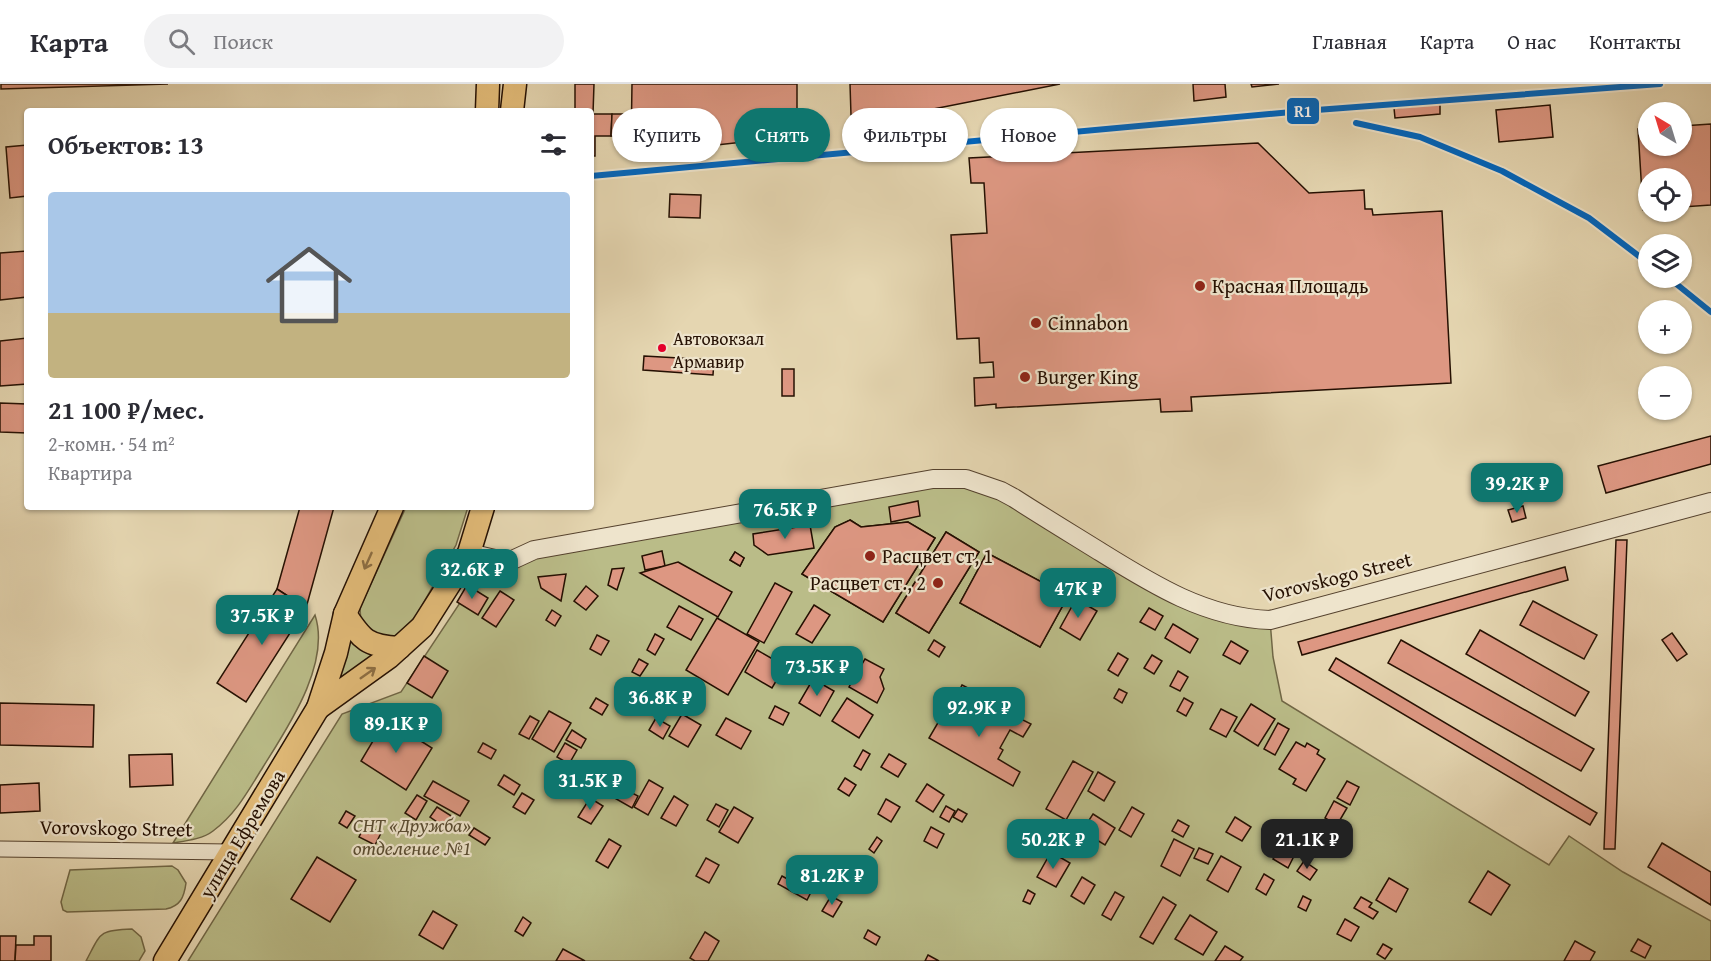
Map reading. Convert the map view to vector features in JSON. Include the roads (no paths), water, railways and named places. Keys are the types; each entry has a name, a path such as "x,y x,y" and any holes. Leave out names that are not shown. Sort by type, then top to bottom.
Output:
{"main road":[{"path":"487,108 488,84"},
{"path":"512,108 515,84"},
{"name":"улица Ефремова","path":"165,961 318,708 336,653 345,614 391,510"},
{"name":"улица Ефремова","path":"318,708 389,657 422,627 469,553 482,510"},
{"path":"345,614 359,635 377,647 399,648"}],"street":[{"name":"Vorovskogo Street","path":"469,553 508,562 534,550 933,479 966,479 1014,498 1147,581 1190,602 1227,615 1270,620 1711,502"},
{"name":"Vorovskogo Street","path":"0,849 230,852"}],"place":[{"name":"Красная Площадь","path":"1200,286"},
{"name":"Cinnabon","path":"1036,323"},
{"name":"Автовокзал Армавир","path":"662,348"},
{"name":"Burger King","path":"1025,377"},
{"name":"Расцвет ст, 1","path":"870,556"},
{"name":"Расцвет ст., 2","path":"938,583"}],"park label":[{"name":"СНТ «Дружба» отделение №1","path":"412,836"}]}
